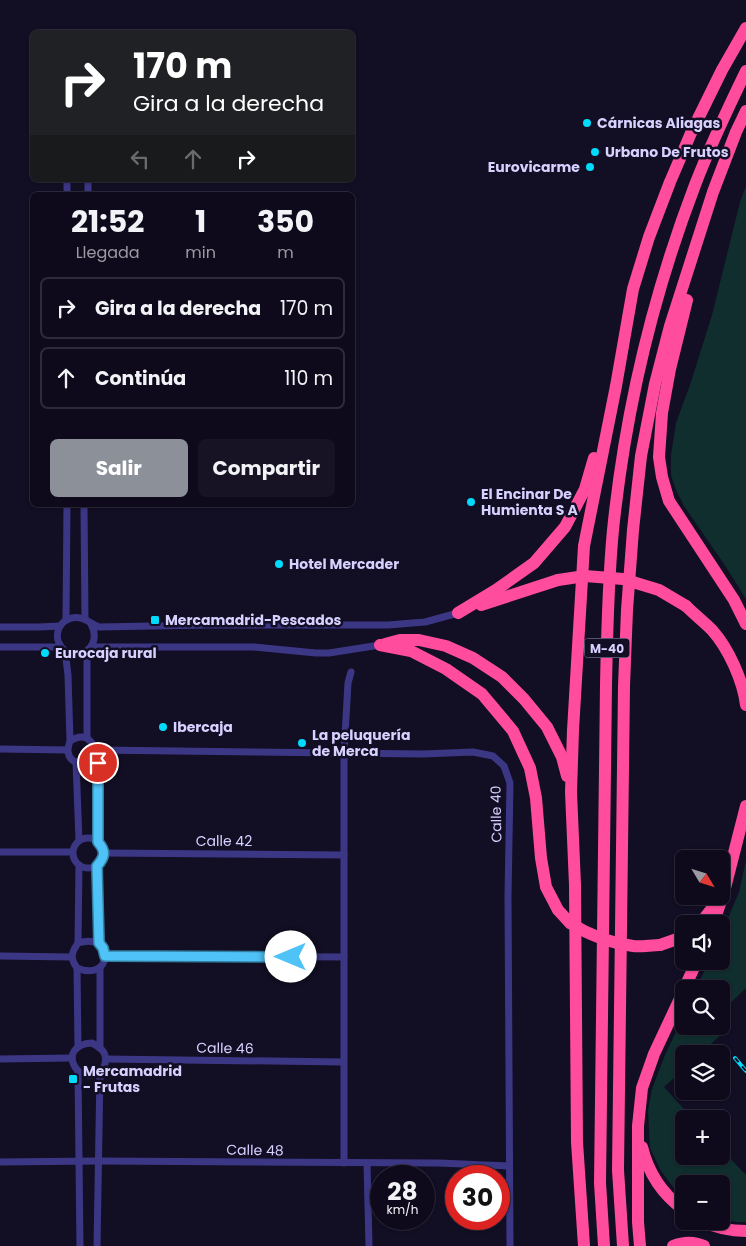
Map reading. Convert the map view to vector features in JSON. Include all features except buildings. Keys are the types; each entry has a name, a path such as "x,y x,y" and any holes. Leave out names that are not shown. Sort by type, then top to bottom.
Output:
{"highway":[{"path":"584,1246 577,1134 575,885 571,792 584,546 633,289 649,237 691,133 722,70 746,28"},
{"name":"M-40","path":"604,1246 600,1183 606,685 613,530 637,381 668,264 695,185 720,125 746,71"},
{"name":"M-40","path":"623,1246 618,1170 624,714 627,610 641,456 655,384 670,326 712,192 746,111"},
{"path":"712,192 702,242 670,370 662,413 659,457 662,477 669,501 734,600 746,624"},
{"path":"458,613 496,590 534,563 565,527 585,489 616,386"},
{"path":"458,613 558,580 585,576 623,579 659,590 686,606 712,631 732,661 745,694 746,706"},
{"path":"380,645 400,640 419,640 446,646 473,658 502,677 524,699 547,727 562,757 571,792"},
{"path":"380,645 411,651 446,669 482,694 513,732 530,768 536,798 546,887 558,910 570,923 586,933 612,942 634,946 660,945 675,940"},
{"path":"730,865 746,806"},
{"path":"640,1246 638,1222 638,1126 642,1088 654,1054 675,1008"},
{"path":"638,1126 645,1159 654,1178 664,1193 675,1202"},
{"path":"580,1246 583,1227"},
{"path":"730,1229 746,1230"},
{"path":"673,1246 685,1242 698,1243 704,1246"}],"street":[{"path":"66,619 67,507"},
{"path":"84,507 85,619"},
{"path":"94,753 88,761 83,763 76,762 70,757 67,750 70,741 68,675 58,640 58,631 66,619 76,617 85,619 100,627 388,625 425,622 458,613"},
{"path":"0,647 62,649 71,654 80,654 86,652 92,646 95,638 92,624"},
{"path":"0,627 60,626"},
{"path":"92,646 253,647 329,653 380,645"},
{"path":"86,652 87,738"},
{"path":"344,1163 344,753 348,684 352,672"},
{"path":"70,741 81,736 93,743 98,763 98,842"},
{"path":"0,749 67,750"},
{"name":"Calle 40","path":"94,753 423,754 473,752 493,756 504,766 510,784 508,896 509,1165"},
{"path":"76,762 79,840 72,852 74,859 79,865 86,868 97,866 102,860 104,853 102,847 92,838 79,840"},
{"path":"0,852 72,852"},
{"name":"Calle 42","path":"104,853 344,855"},
{"path":"78,943 79,865"},
{"path":"97,866 99,943"},
{"path":"86,940 99,943 103,948 105,956 104,963 100,968 92,972 77,968 73,963 72,957 73,950 78,943 86,940"},
{"path":"0,956 72,957"},
{"path":"105,956 344,957"},
{"path":"77,968 78,1046"},
{"path":"100,968 100,1048"},
{"path":"92,1043 100,1048 104,1052 106,1059 104,1067 100,1072 86,1075 78,1072 73,1066 72,1058 78,1046 92,1043"},
{"path":"0,1059 72,1058"},
{"name":"Calle 46","path":"106,1059 343,1062"},
{"path":"78,1072 80,1246"},
{"path":"97,1246 100,1072"},
{"name":"Calle 48","path":"0,1162 439,1163 486,1165"},
{"path":"368,1164 369,1246"},
{"name":"Calle 40","path":"510,1230 510,1246"}],"green space":[{"path":"746,186 746,599 684,506 671,475 671,455 676,423 712,315 740,202"},
{"path":"746,860 746,988 730,1003 730,980 700,980 705,970 730,970 729,915 739,892"},
{"path":"675,1034 721,1035 710,1045 675,1045 675,1077 664,1087 685,1110 675,1110 675,1165 730,1165 730,1158 746,1174 746,1222 730,1221 730,1175 675,1175 675,1190 661,1171 650,1148 648,1110 652,1089"}],"railway":[{"path":"735,1058 746,1071"}],"place":[{"name":"Cárnicas Aliagas","path":"587,123"},
{"name":"Urbano De Frutos","path":"595,152"},
{"name":"Eurovicarme","path":"590,167"},
{"name":"El Encinar De Humienta S A","path":"471,502"},
{"name":"Hotel Mercader","path":"279,564"},
{"name":"Mercamadrid-Pescados","path":"155,620"},
{"name":"Eurocaja rural","path":"45,653"},
{"name":"Ibercaja","path":"163,727"},
{"name":"La peluquería de Merca","path":"302,743"},
{"name":"Mercamadrid - Frutas","path":"73,1079"}],"route":[{"path":"98,763 98,842 104,853 102,860 97,866 99,943 103,948 105,956 291,957"}]}
